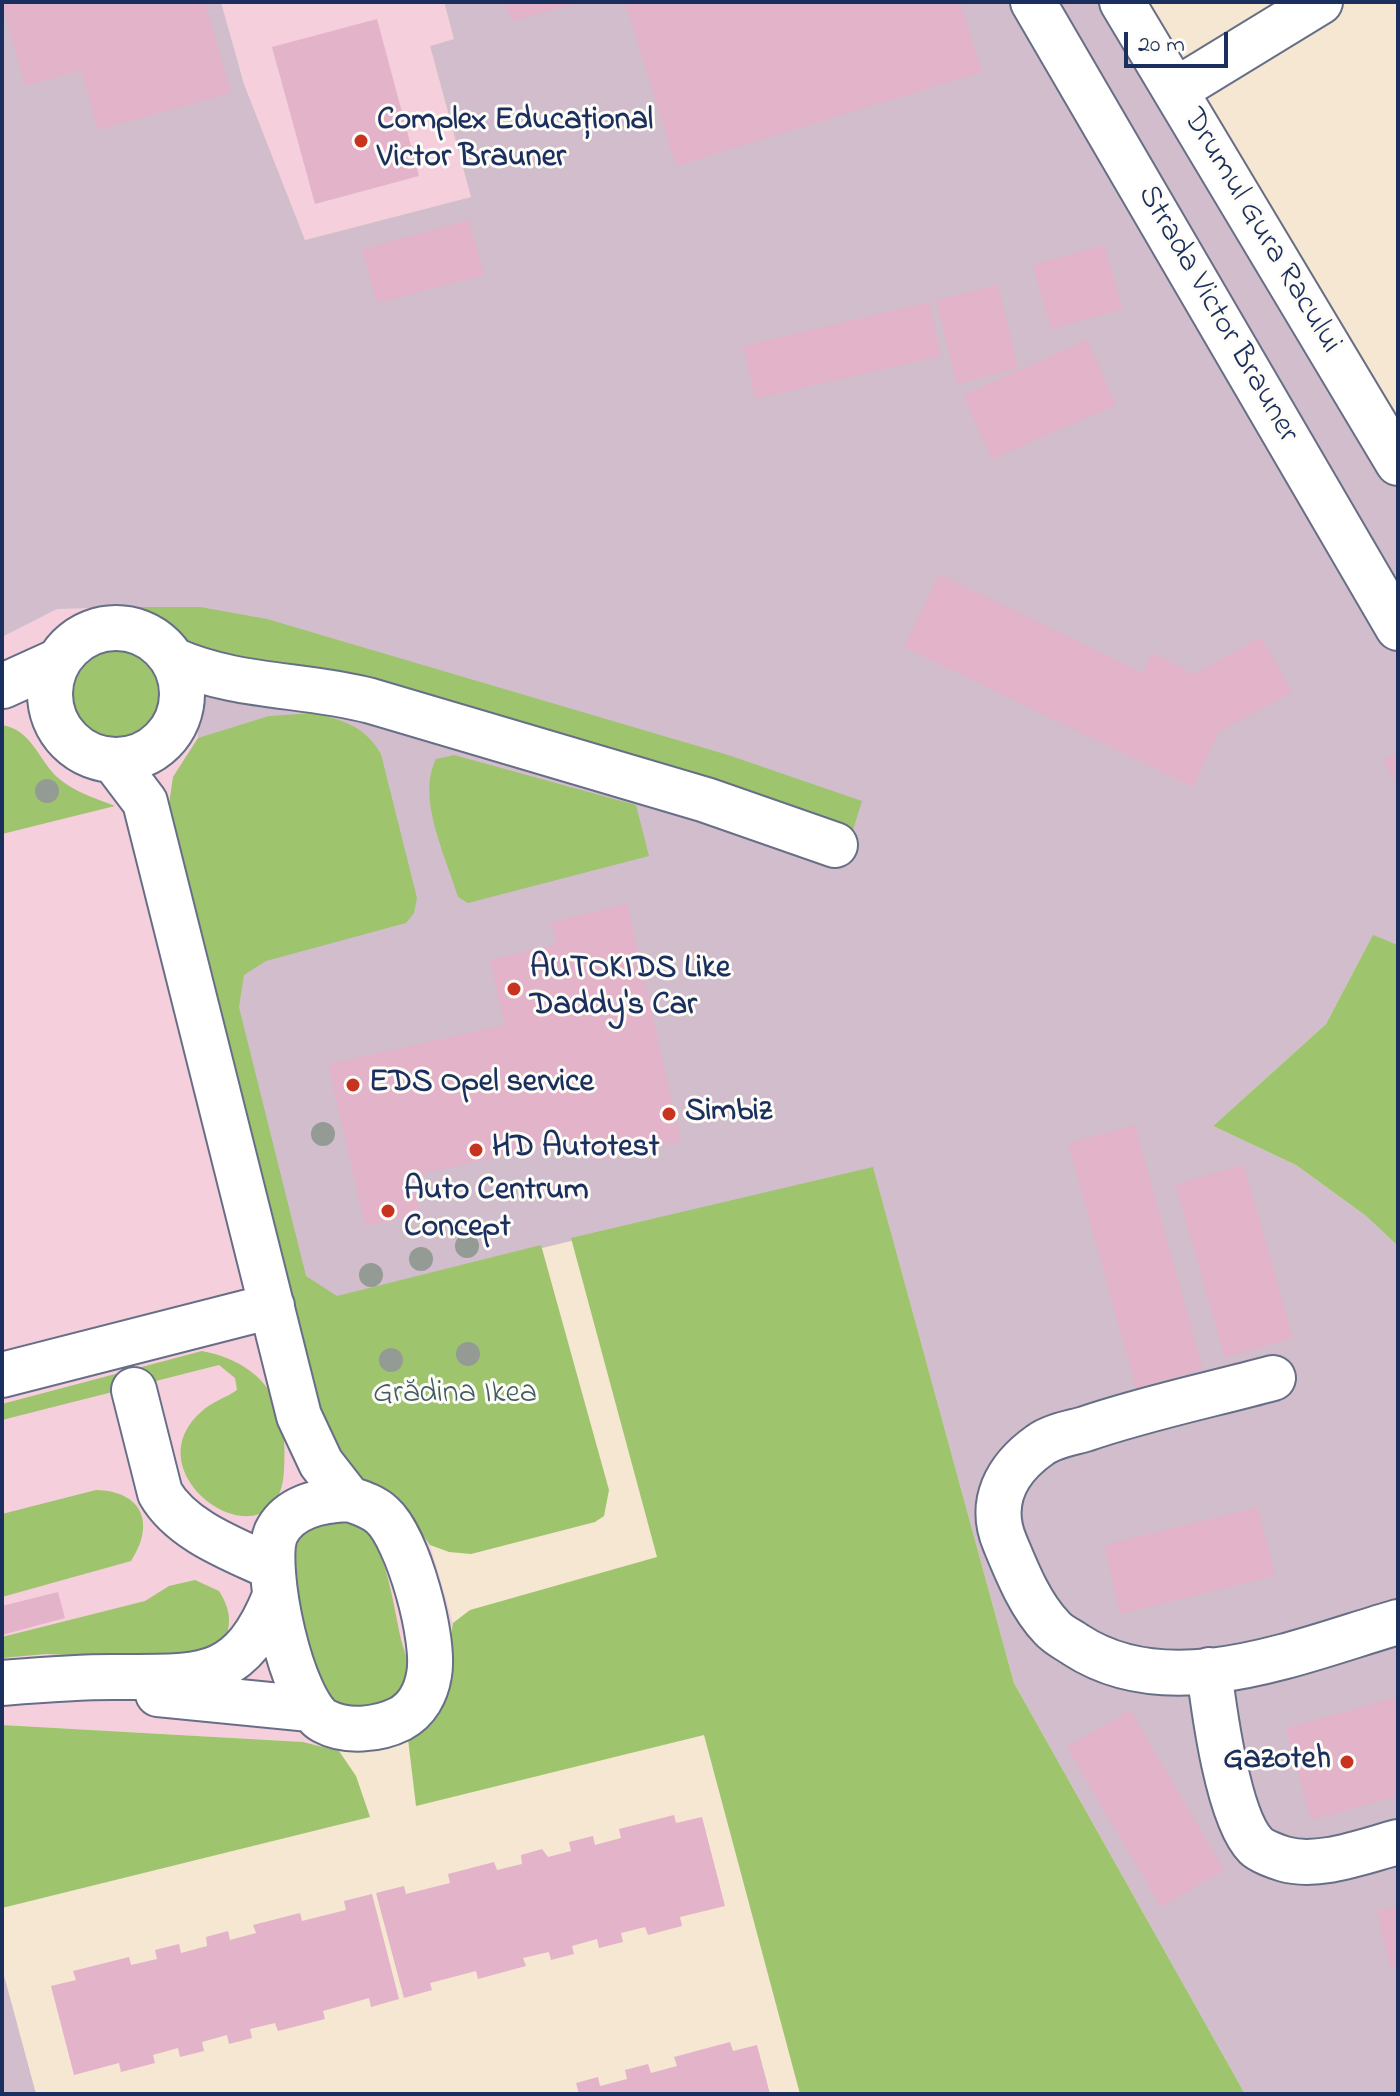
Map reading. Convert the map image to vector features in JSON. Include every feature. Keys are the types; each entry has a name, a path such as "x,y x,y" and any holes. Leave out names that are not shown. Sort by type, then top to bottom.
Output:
{"street":[{"name":"Strada Victor Brauner","path":"1033,2 1398,628"},
{"name":"Drumul Gura Racului","path":"1122,2 1398,463"},
{"path":"1176,90 1320,2"},
{"path":"3,686 58,661 82,636 115,627 149,636 173,660 220,678 272,687 339,693 371,701 706,800 835,845"},
{"path":"145,802 182,693 173,660"},
{"path":"58,661 49,694 51,711 58,728 87,755 114,761 142,756 166,736 221,701 272,687"},
{"path":"3,686 51,711"},
{"path":"114,761 145,802 299,1416 321,1463 349,1499"},
{"path":"2,1375 272,1306"},
{"path":"1273,1378 1042,1443 1013,1468 998,1498 1000,1532 1020,1580 1052,1629 1097,1659 1155,1672 1209,1670 1258,1662 1398,1622"},
{"path":"134,1390 160,1493 167,1505 273,1582 296,1674 310,1709 323,1721 342,1728 379,1726 414,1709 424,1693 430,1672 424,1623 402,1545 383,1515 368,1505 349,1499 321,1502 294,1512"},
{"path":"19,1682 190,1677 212,1671 233,1660 249,1645 265,1623 273,1582 277,1533 294,1512 301,1468 299,1416"},
{"path":"1209,1670 1216,1724 1237,1809 1256,1847 1285,1860 1331,1859 1398,1842"},
{"path":"19,1682 310,1709"}],"shaded area":[{"path":"2,2 221,2 244,84 305,240 471,197 430,46 454,39 444,2 1108,2 1398,483 1398,945 1373,936 1326,1024 1213,1126 1296,1165 1366,1216 1398,1246 1398,2094 1245,2094 1014,1683 873,1168 294,1308 169,805 173,777 198,738 192,654 165,628 134,607 57,609 2,637"},
{"name":"Complex Educațional Victor Brauner","path":"221,2 444,2 454,39 430,46 471,197 305,240 244,84"},
{"path":"134,607 165,628 192,654 198,738 173,777 169,805 321,1420 430,1545 453,1623 441,1693 432,1722 408,1739 339,1751 303,1742 2,1725 2,637 56,609"},
{"path":"2,1968 36,2094 2,2094"}],"green space":[{"path":"134,607 200,607 267,619 728,755 862,801 853,830 722,786 192,654 165,628"},
{"path":"116,643 136,647 153,658 164,675 168,695 164,715 153,732 136,743 116,747 96,743 79,732 68,715 64,695 68,675 79,658 96,647"},
{"name":"Grădina Ikea","path":"315,713 361,731 381,754 417,898 414,913 406,923 266,961 244,975 239,1007 306,1276 337,1296 541,1245 609,1490 604,1516 595,1522 471,1554 449,1552 430,1545 413,1522 336,1458 321,1420 169,805 173,777 198,738 269,716"},
{"path":"2,725 28,739 57,777 85,794 115,806 2,834"},
{"path":"454,755 636,805 649,856 468,903 458,897 435,827 429,791 436,759"},
{"path":"1373,935 1398,945 1398,1246 1366,1216 1296,1165 1213,1126 1326,1024"},
{"path":"873,1167 1014,1683 1245,2094 800,2094 704,1735 416,1806 408,1739 432,1722 441,1693 453,1623 470,1610 657,1557 571,1238"},
{"path":"202,1351 227,1358 249,1370 267,1387 279,1411 284,1441 284,1471 276,1501 258,1515 236,1515 212,1505 193,1487 182,1464 183,1438 201,1412 237,1390 235,1378 219,1365 2,1420 2,1404"},
{"path":"96,1490 124,1496 140,1512 143,1534 131,1561 2,1597 2,1514"},
{"path":"331,1520 365,1528 380,1553 389,1583 407,1673 403,1685 395,1694 375,1707 351,1708 330,1696 316,1669 303,1625 295,1580 295,1550 309,1530"},
{"path":"195,1580 219,1591 227,1608 229,1625 226,1638 184,1660 46,1654 2,1658 2,1637 145,1601 169,1586"},
{"path":"2,1725 303,1742 339,1751 356,1776 370,1817 2,1908"}],"building":[{"path":"2,2 205,2 231,93 98,130 81,70 25,86"},
{"path":"505,2 575,2 575,3 512,22"},
{"path":"625,2 960,2 982,72 676,166"},
{"path":"377,19 419,176 315,204 272,47"},
{"path":"469,220 484,275 377,303 362,249"},
{"path":"1104,245 1123,309 1051,329 1033,265"},
{"path":"998,285 1018,368 957,384 936,300"},
{"path":"929,302 941,356 755,399 743,346"},
{"path":"1087,340 1116,405 992,459 963,395"},
{"path":"939,574 1143,673 1152,653 1194,674 1261,637 1292,692 1219,732 1193,787 904,647"},
{"path":"1398,751 1398,786 1383,761"},
{"path":"627,904 681,1141 594,1161 588,1137 411,1176 420,1214 365,1226 328,1064 505,1025 490,960 556,944 551,922"},
{"path":"1135,1125 1203,1369 1136,1388 1068,1143"},
{"path":"1244,1165 1293,1338 1225,1358 1175,1184"},
{"path":"1258,1507 1275,1576 1120,1614 1104,1545"},
{"path":"58,1592 65,1618 2,1635 2,1606"},
{"name":"Gazoteh","path":"1398,1697 1398,1796 1311,1820 1286,1728"},
{"path":"1130,1710 1224,1870 1161,1907 1067,1747"},
{"path":"674,1815 676,1823 702,1817 725,1906 680,1917 682,1926 648,1935 645,1927 621,1933 623,1942 599,1948 597,1939 572,1946 574,1954 551,1960 549,1952 523,1958 526,1966 478,1979 476,1971 430,1983 432,1990 404,1998 376,1893 404,1886 406,1894 450,1883 448,1874 494,1862 497,1870 522,1864 521,1855 542,1849 548,1857 571,1851 569,1842 593,1836 595,1845 621,1838 619,1829"},
{"path":"372,1894 399,1999 371,2007 369,1998 323,2011 325,2019 278,2031 275,2023 250,2029 252,2038 229,2044 227,2035 202,2042 204,2051 180,2057 178,2048 153,2055 155,2063 121,2072 119,2063 74,2075 51,1986 76,1980 73,1971 129,1957 131,1965 157,1959 155,1950 179,1944 181,1953 207,1946 206,1937 228,1931 230,1940 256,1933 253,1925 300,1913 302,1921 346,1910 344,1901"},
{"path":"1398,1906 1398,1965 1390,1967 1377,1911"},
{"path":"730,2042 733,2051 757,2045 770,2094 579,2094 576,2083 598,2077 600,2086 627,2079 625,2070 648,2064 651,2073 677,2066 674,2057"}],"place":[{"name":"Complex Educațional Victor Brauner","path":"361,141"},
{"name":"AUTOKIDS Like Daddy's Car","path":"514,989"},
{"name":"EDS Opel service","path":"353,1085"},
{"name":"Simbiz","path":"669,1114"},
{"name":"HD Autotest","path":"476,1150"},
{"name":"Auto Centrum Concept","path":"388,1211"},
{"name":"Gazoteh","path":"1347,1762"}]}
